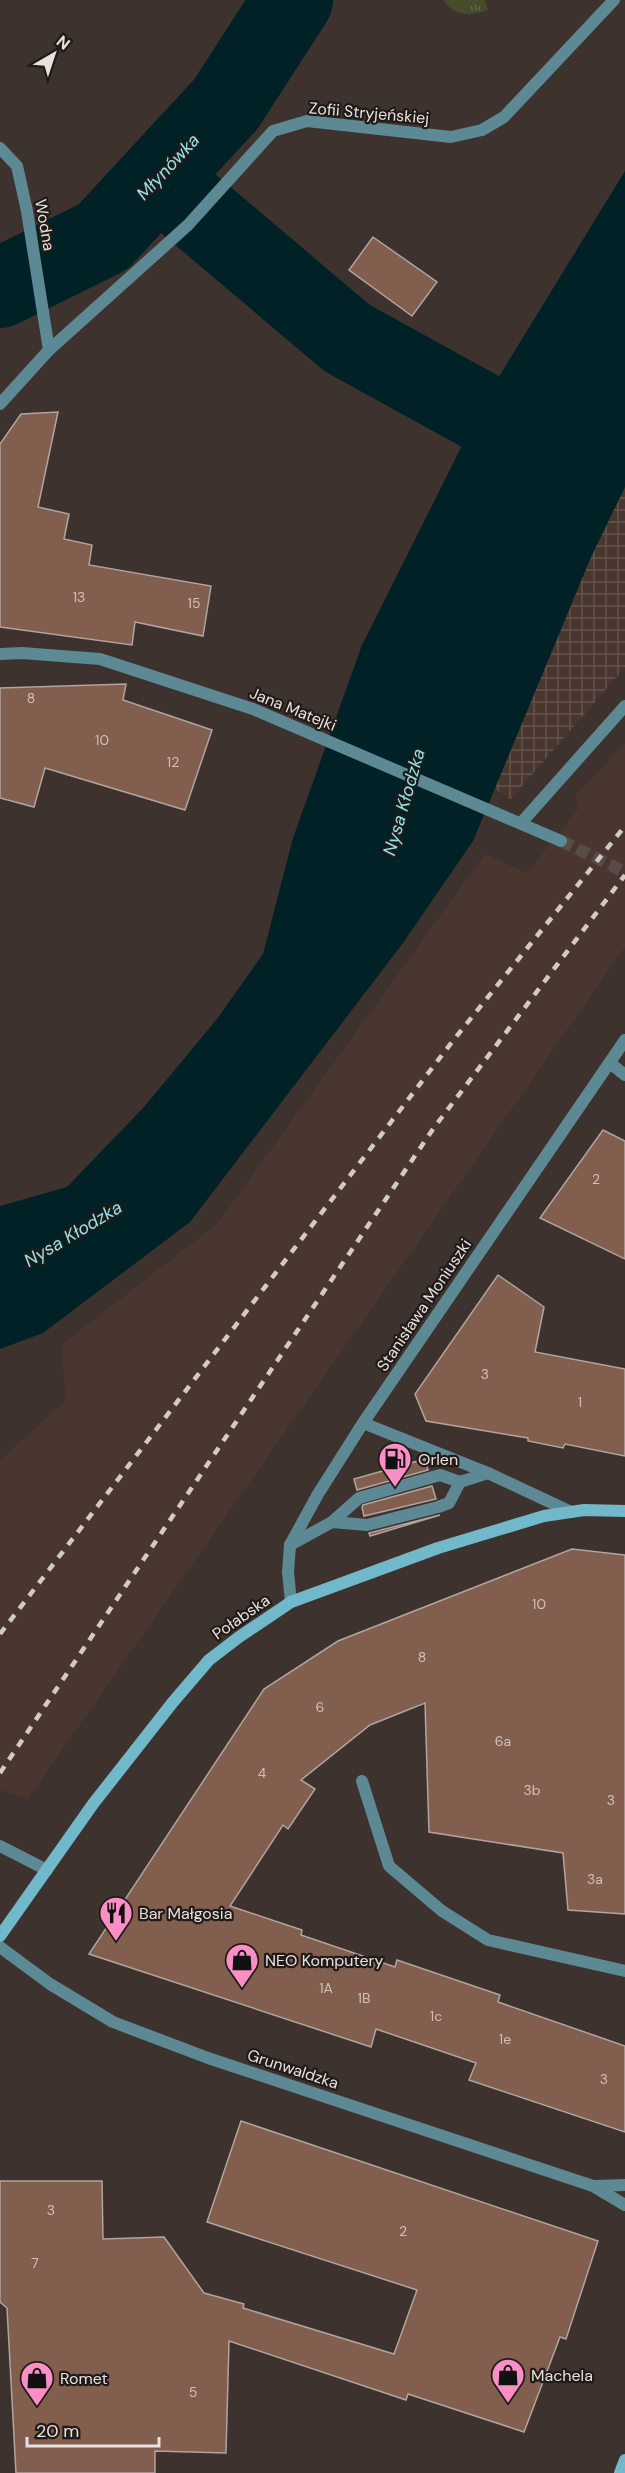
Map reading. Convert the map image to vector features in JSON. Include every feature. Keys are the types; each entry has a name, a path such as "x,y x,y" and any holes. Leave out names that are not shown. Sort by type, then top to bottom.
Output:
{"main road":[{"name":"Połabska","path":"0,1936 93,1804 173,1702 209,1660 238,1637 291,1602 438,1548 544,1516 584,1510 625,1511"},
{"path":"620,2473 625,2460"}],"street":[{"name":"Zofii Stryjeńskiej","path":"0,404 49,350 188,225 273,131 307,121 451,137 482,130 504,117 614,0"},
{"name":"Wodna","path":"0,148 17,166 49,350"},
{"name":"Jana Matejki","path":"0,654 22,653 100,659 254,709 561,840"},
{"path":"521,823 625,706"},
{"name":"Stanisława Moniuszki","path":"291,1602 288,1572 290,1545 318,1494 363,1423 625,1040"},
{"path":"610,1063 625,1075"},
{"path":"363,1423 488,1473 571,1512"},
{"path":"290,1545 332,1522 359,1498 440,1475 460,1482 488,1473"},
{"path":"332,1522 367,1525 438,1508 449,1503 460,1482"},
{"path":"362,1781 389,1866 442,1911 488,1940 625,1971"},
{"path":"0,1846 47,1870"},
{"name":"Grunwaldzka","path":"0,1947 50,1984 113,2022 208,2058 593,2186 625,2205"},
{"name":"Grunwaldzka","path":"593,2186 625,2185"}],"shaded area":[{"path":"625,487 625,667 511,799 495,789 591,557"},
{"path":"625,743 625,947 27,1800 0,1790 0,1460 66,1400 61,1345 217,1224 485,854 527,873 579,808 575,796"}],"green space":[{"path":"443,0 485,0 488,10 463,14 453,10"}],"water":[{"name":"Nysa Kłodzka","path":"625,171 625,487 591,557 473,841 403,943 190,1222 43,1333 0,1349 0,1206 67,1187 144,1107 217,1019 263,954 293,838 362,645 487,396"}],"building":[{"path":"373,237 437,282 412,316 349,270"},
{"path":"58,412 38,507 69,514 64,539 92,545 89,565 211,586 203,636 135,622 132,645 0,627 0,444 21,414"},
{"path":"126,684 123,700 212,730 185,810 45,768 34,807 0,798 0,688"},
{"path":"603,1130 625,1141 625,1259 540,1218"},
{"path":"498,1275 544,1307 535,1352 625,1369 625,1456 565,1444 563,1448 528,1441 528,1438 426,1421 415,1394"},
{"path":"425,1459 428,1470 357,1490 354,1479"},
{"path":"432,1486 436,1499 364,1516 363,1505"},
{"path":"440,1515 370,1536 369,1533"},
{"path":"572,1549 625,1555 625,1914 568,1910 563,1853 429,1832 425,1703 370,1725 301,1780 315,1789 288,1829 283,1825 230,1906 302,1930 301,1935 395,1967 397,1960 500,1995 498,2002 625,2046 625,2132 469,2080 476,2063 376,2029 371,2047 89,1954 264,1689 338,1641"},
{"path":"241,2121 598,2241 566,2339 560,2337 524,2432 408,2394 406,2400 229,2341 226,2453 155,2451 155,2473 16,2473 7,2308 0,2302 0,2181 102,2181 103,2239 164,2237 204,2293 244,2304 243,2308 394,2354 417,2290 207,2222"}],"waterway":[{"name":"Młynówka","path":"0,288 103,237 226,104 293,0"},
{"path":"158,178 347,338 550,450"}],"tunnel":[{"path":"561,841 625,872"}],"railway":[{"path":"0,1634 452,1042 625,826"},
{"path":"0,1773 433,1129 625,875"}],"place":[{"name":"Orlen","path":"395,1488"},
{"name":"Bar Małgosia","path":"116,1942"},
{"name":"NEO Komputery","path":"242,1989"},
{"name":"Machela","path":"508,2404"},
{"name":"Romet","path":"37,2407"}]}
